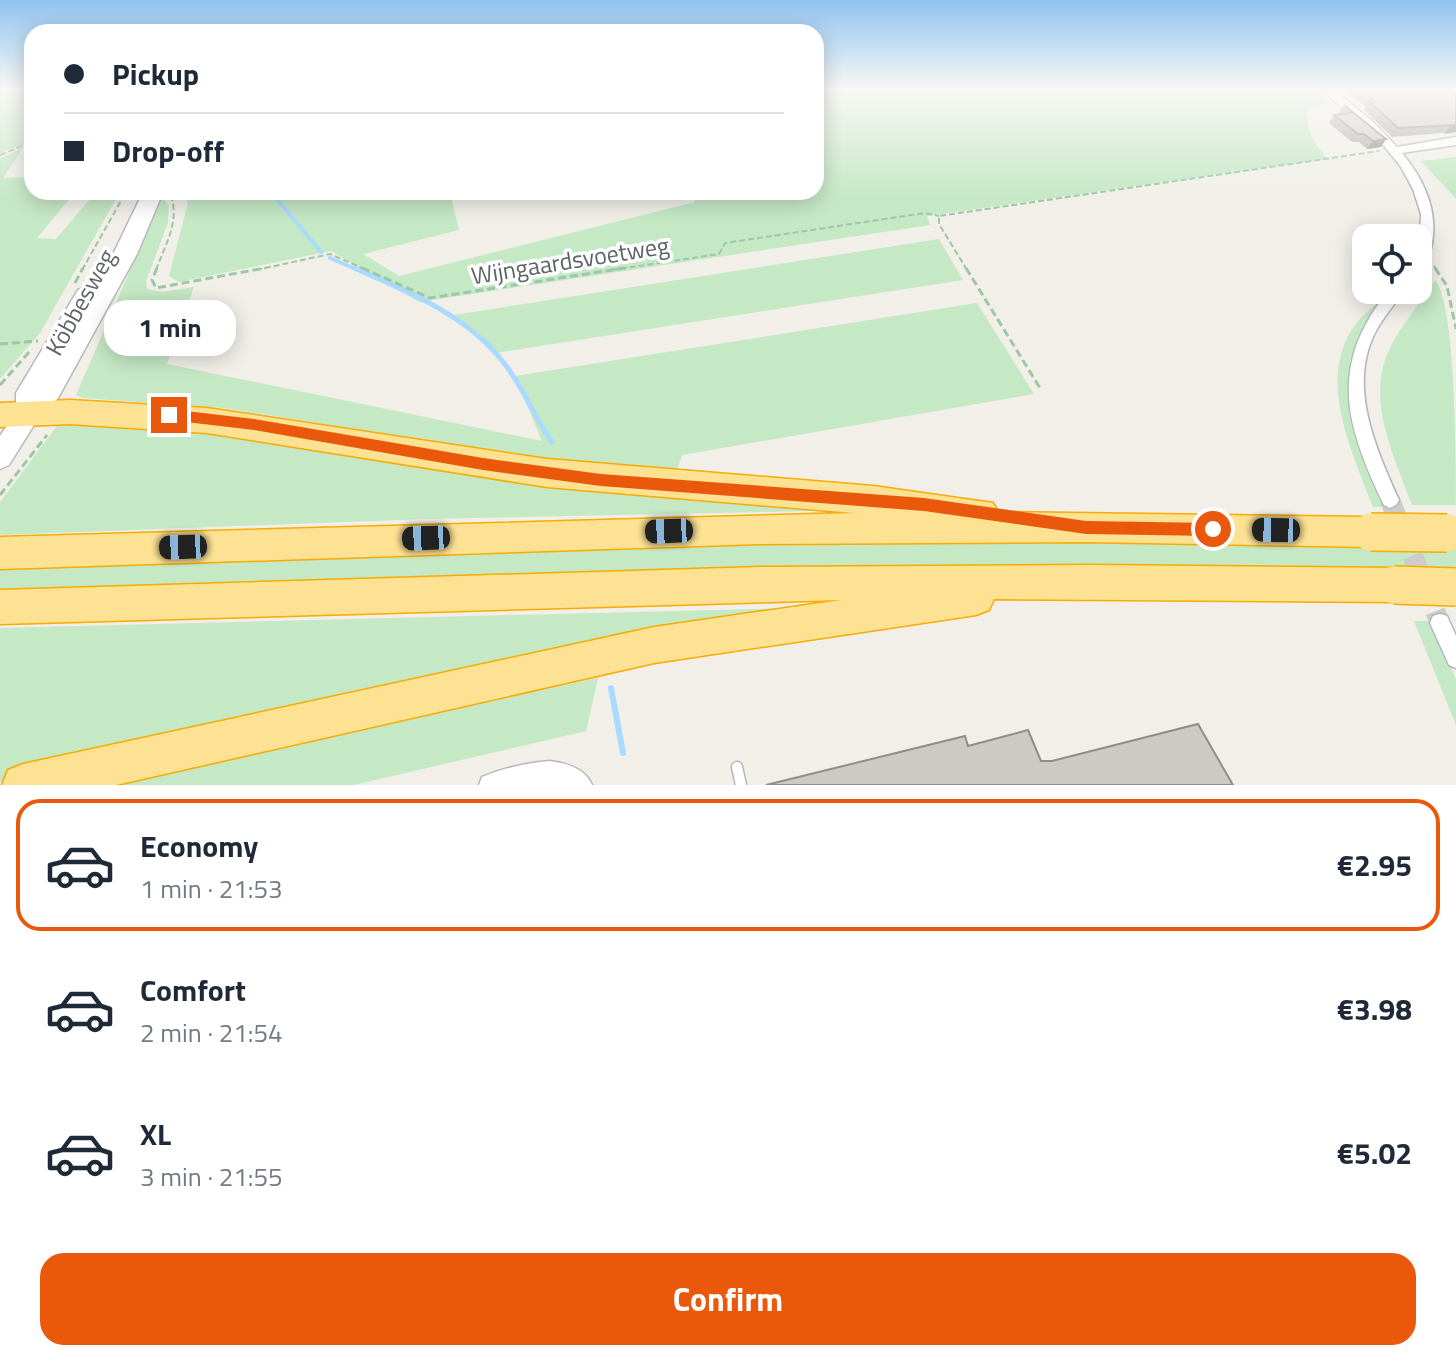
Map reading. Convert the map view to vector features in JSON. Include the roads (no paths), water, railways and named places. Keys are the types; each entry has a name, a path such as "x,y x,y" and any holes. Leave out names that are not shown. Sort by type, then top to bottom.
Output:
{"highway":[{"path":"14,414 94,411 194,417 544,473 732,492 924,504 1086,527"},
{"path":"0,553 760,529 1086,527 1452,533"},
{"path":"23,785 654,645 827,617 1093,582"},
{"path":"0,607 480,590 1093,582 1456,587"}],"main road":[{"name":"Köbbesweg","path":"0,458 14,414 81,305 135,200"},
{"name":"Köbbesweg","path":"14,414 50,391 127,254 150,200"}],"street":[{"path":"1372,126 1402,149 1435,186"},
{"path":"1402,149 1456,141"},
{"path":"1432,248 1443,231"},
{"path":"1386,304 1367,330 1355,377 1363,430 1390,500"},
{"path":"1440,623 1456,658"},
{"path":"490,785 556,771 573,777 581,785"}],"lane":[{"path":"737,767 741,785"}],"waterway":[{"path":"278,200 321,252"},
{"path":"330,258 358,270"},
{"path":"354,268 435,306 472,331 511,372 552,442"},
{"path":"611,688 623,753"}],"tunnel":[{"path":"1390,500 1440,623"}]}
